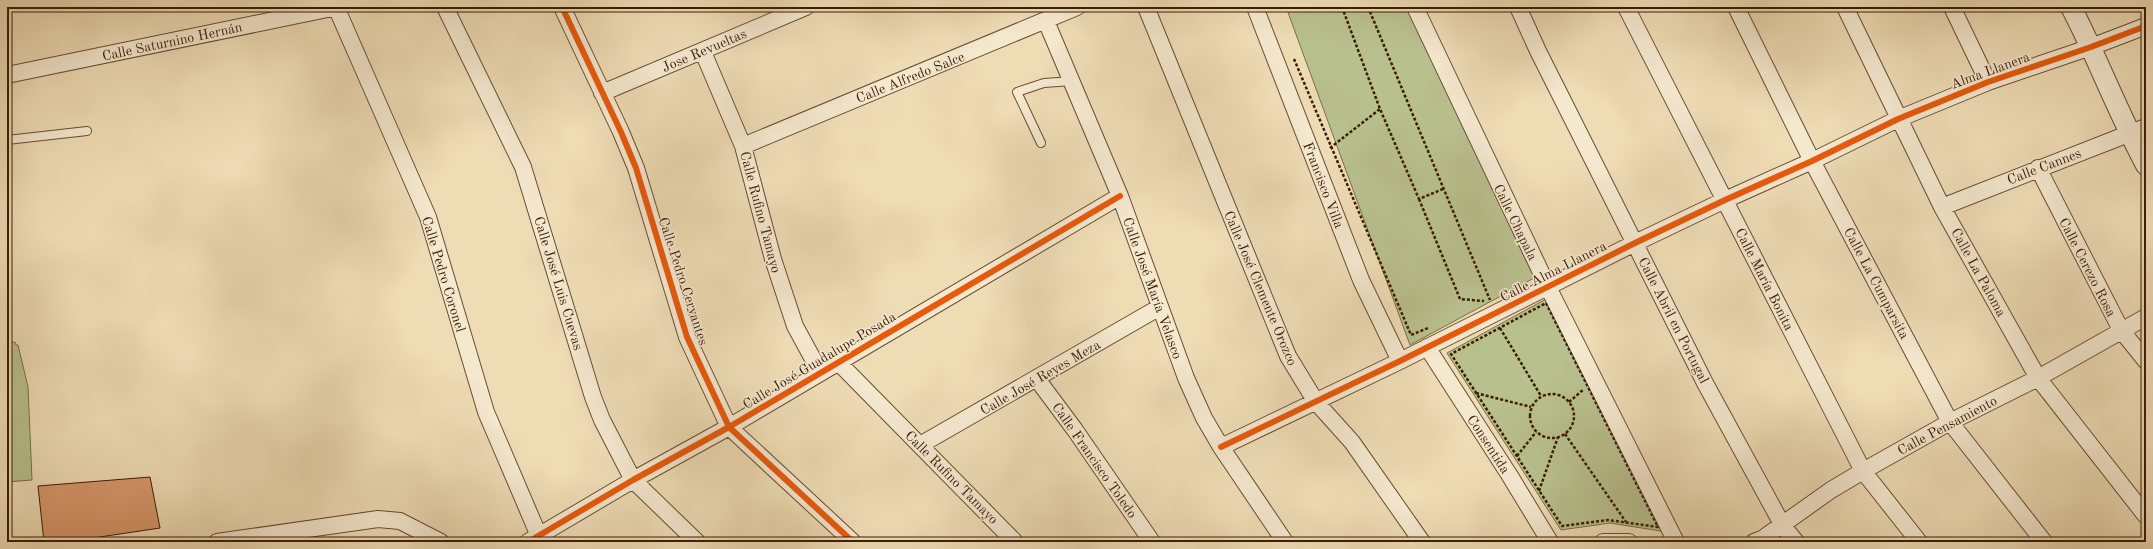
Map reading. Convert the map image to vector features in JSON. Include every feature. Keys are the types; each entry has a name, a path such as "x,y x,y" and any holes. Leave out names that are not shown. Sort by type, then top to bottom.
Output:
{"street":[{"name":"Calle Saturnino Hernán","path":"7,75 336,7"},
{"name":"Calle Pedro Coronel","path":"336,7 428,217 486,412 538,540"},
{"name":"Calle José Luis Cuevas","path":"445,7 520,159 593,397 602,420 633,480 697,542"},
{"name":"Calle Pedro Cervantes","path":"562,7 636,168 687,337 729,427 853,542"},
{"name":"Jose Revueltas","path":"602,93 703,52 806,7"},
{"name":"Calle Alfredo Salce","path":"742,146 1077,7"},
{"name":"Calle José Clemente Orozco","path":"1146,7 1288,356 1316,402 1352,442 1422,542"},
{"name":"Francisco Villa","path":"1255,7 1361,280 1400,361"},
{"name":"Calle Chapala","path":"1415,7 1548,287 1676,542"},
{"name":"Calle Abril en Portugal","path":"1518,7 1538,51 1705,383 1783,526 1796,542"},
{"name":"Calle María Bonita","path":"1626,7 1863,471 1919,542"},
{"name":"Calle La Cumparsita","path":"1736,7 1812,162 1950,422 2044,542"},
{"name":"Calle La Paloma","path":"1845,7 1942,207 2038,378 2146,516"},
{"path":"1952,7 1988,82"},
{"path":"2071,7 2138,130 2146,165"},
{"name":"Calle José María Velasco","path":"1046,21 1120,196 1186,378 1204,418 1220,447 1285,542"},
{"name":"Alma Llanera","path":"1898,119 1988,82 2092,47 2146,26"},
{"name":"Calle Rufino Tamayo","path":"703,52 742,146 795,326 820,372"},
{"name":"Calle Alma Llanera","path":"1220,447 1400,361 1635,242 1725,200 1812,162 1898,119"},
{"name":"Calle Cannes","path":"1942,207 2138,130"},
{"name":"Calle Cerezo Rosa","path":"2038,168 2121,330 2146,361"},
{"name":"Calle José Guadalupe Posada","path":"538,540 633,480 729,427 1120,196"},
{"name":"Calle José Reyes Meza","path":"920,445 1160,307"},
{"name":"Calle Pensamiento","path":"1754,542 1762,539 1783,526 1831,490 1863,471 1950,422 2038,378 2146,317"},
{"name":"Consentida","path":"1427,347 1510,476 1550,542"},
{"name":"Calle Rufino Tamayo","path":"838,362 1015,542"},
{"name":"Calle Francisco Toledo","path":"1037,379 1076,430 1152,542"},
{"path":"217,542 378,519 400,522 441,542"},
{"path":"1603,542 1623,542"}],"lane":[{"path":"1040,143 1017,92 1044,82 1073,82"},
{"path":"7,140 86,131"}],"path":[{"path":"1342,7 1380,109 1460,299 1490,301"},
{"path":"1368,7 1490,301"},
{"path":"1293,56 1330,148 1410,335 1430,327"},
{"path":"1330,148 1380,109"},
{"path":"1419,199 1443,188"},
{"path":"1483,304 1496,298"},
{"path":"1546,303 1588,386 1658,527 1608,520 1562,526 1451,354 1546,303"},
{"path":"1499,328 1541,396"},
{"path":"1569,402 1588,386"},
{"path":"1476,393 1531,407"},
{"path":"1556,394 1569,402 1574,415 1573,422 1565,434 1558,437 1544,437 1536,432 1530,421 1531,407 1541,396 1556,394"},
{"path":"1517,456 1536,432"},
{"path":"1565,434 1626,522"},
{"path":"1539,491 1558,437"}],"green space":[{"path":"1286,7 1413,7 1538,276 1410,345"},
{"path":"1548,298 1667,532 1610,523 1561,530 1447,353"},
{"path":"15,342 16,345 18,345 28,387 32,480 7,482 7,343"}],"building":[{"path":"150,477 160,528 66,542 44,542 38,486"}],"cycle path":[{"path":"562,7 621,132 636,168 687,337 729,427 853,542"},
{"path":"1221,447 1400,361 1635,243 1812,161 1898,119 1988,82 2091,47 2146,26"},
{"path":"528,542 633,480 729,427 1120,196"}]}
